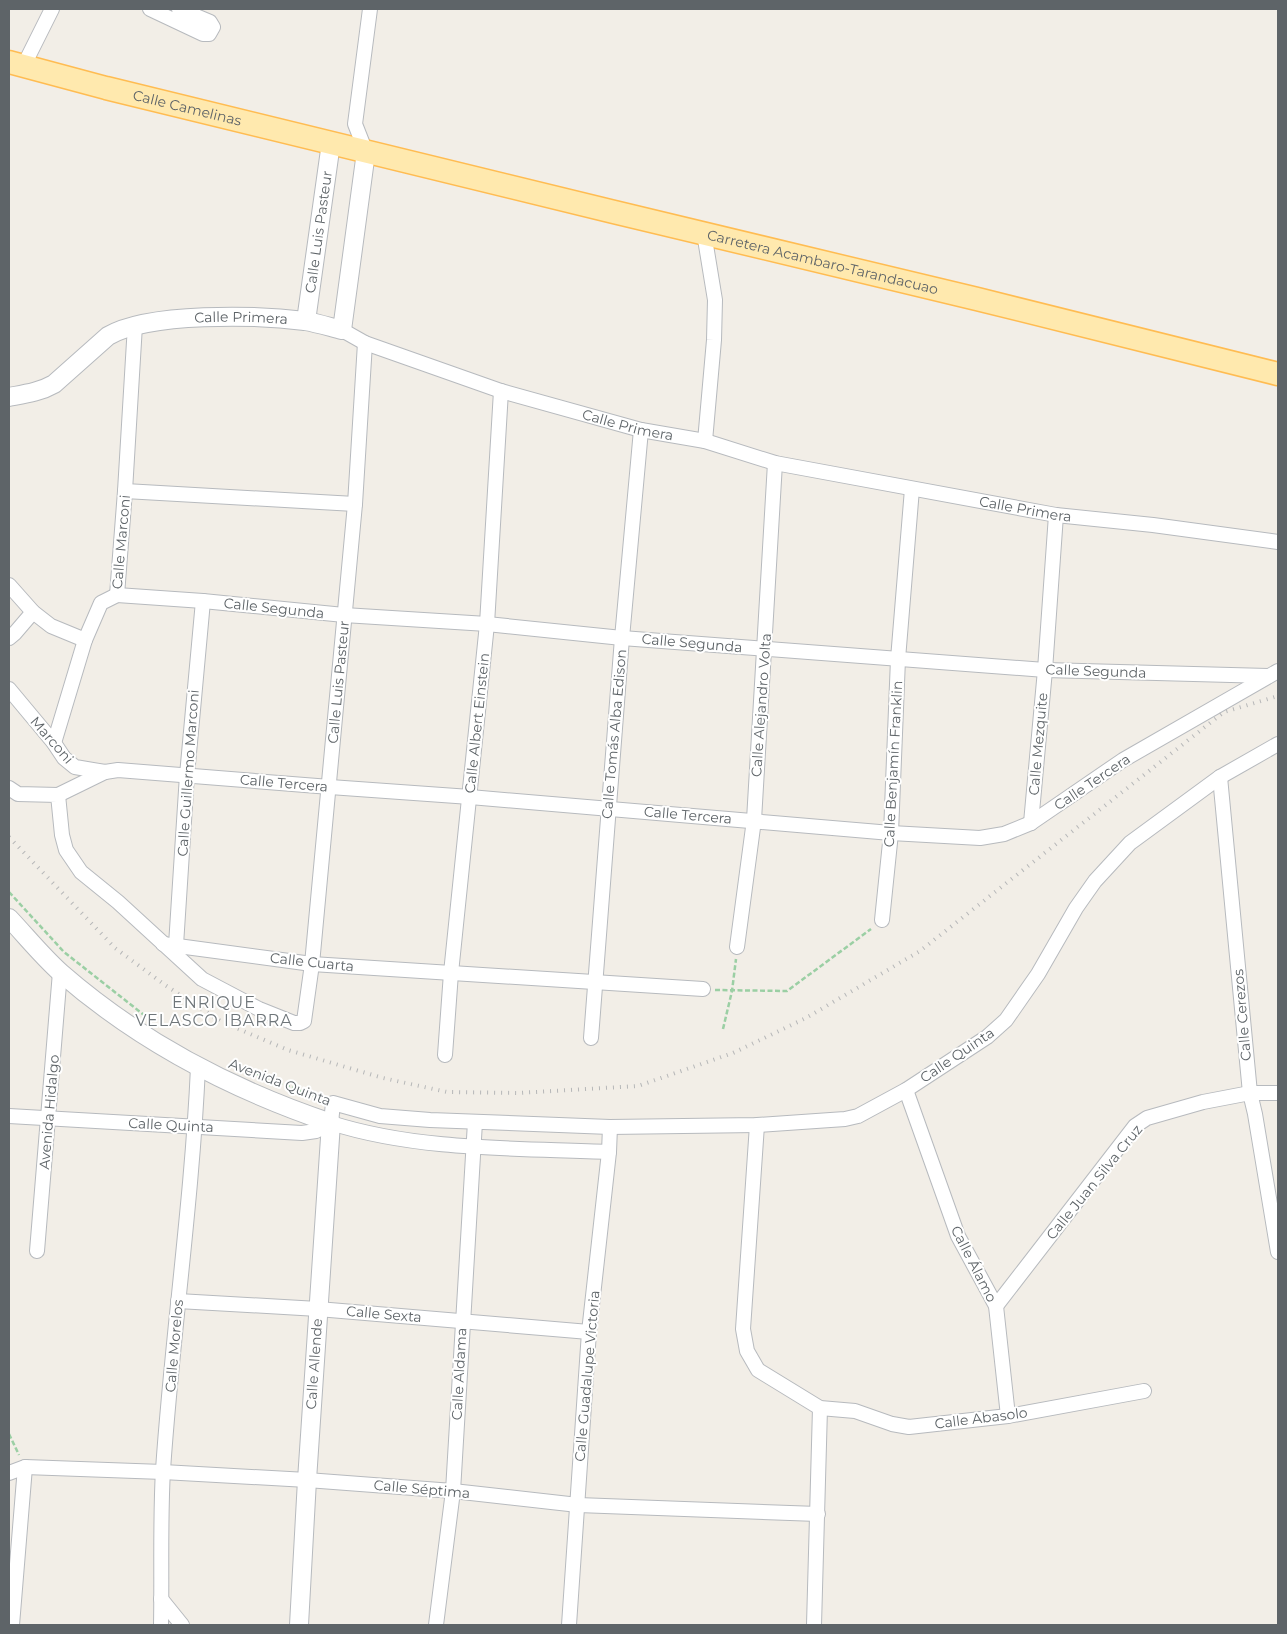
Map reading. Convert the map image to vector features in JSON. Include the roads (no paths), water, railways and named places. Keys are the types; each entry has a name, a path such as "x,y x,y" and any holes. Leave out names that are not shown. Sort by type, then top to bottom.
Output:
{"main road":[{"name":"Calle Camelinas","path":"16,64 366,152"},
{"name":"Carretera Acambaro-Tarandacuao","path":"366,152 1278,374"}],"street":[{"path":"16,64 52,9"},
{"path":"150,9 203,34 209,34 213,27 212,25 180,9"},
{"path":"342,330 366,152 355,124 370,9"},
{"path":"331,143 355,124"},
{"name":"Calle Luis Pasteur","path":"306,321 331,143"},
{"path":"704,233 715,300 714,340 705,441"},
{"name":"Calle Primera","path":"9,397 36,392 54,384 108,336 118,330 135,325 215,317 306,321 342,330 365,343 501,391 641,430 705,441 775,463 1056,515 1153,525 1278,542"},
{"name":"Calle Marconi","path":"54,743 85,640 101,603 117,595 135,325"},
{"name":"Calle Luis Pasteur","path":"170,944 202,979 259,1009 294,1022 300,1023 304,1021 312,964 330,787 344,615 356,504 365,343"},
{"name":"Calle Albert Einstein","path":"445,1055 451,973 487,624 501,391"},
{"name":"Calle Tomás Alba Edison","path":"591,1038 608,808 641,430"},
{"name":"Calle Alejandro Volta","path":"738,947 754,820 775,463"},
{"name":"Calle Benjamín Franklin","path":"882,920 891,833 898,659 912,489"},
{"path":"125,491 356,504"},
{"name":"Calle Mezquite","path":"1031,823 1045,670 1056,515"},
{"path":"9,585 33,612 51,626 85,640"},
{"name":"Calle Segunda","path":"117,595 203,601 344,615 487,624 622,638 1045,670 1273,674"},
{"name":"Calle Guillermo Marconi","path":"170,944 203,601"},
{"path":"9,638 33,612"},
{"name":"Calle Tercera","path":"58,795 104,772 118,770 608,808 891,833 980,838 1004,834 1031,823 1122,760 1273,674"},
{"name":"Marconi","path":"9,689 54,743 64,758 75,767 104,772"},
{"name":"Calle Quinta","path":"610,1127 757,1125 845,1119 858,1116 906,1090 987,1037 1006,1020 1038,974 1076,908 1095,881 1130,844 1220,777 1278,744"},
{"name":"Calle Cerezos","path":"1220,777 1250,1093 1278,1252"},
{"path":"9,788 18,794 58,795 62,834 66,850 80,872 170,944"},
{"name":"Avenida Quinta","path":"9,918 60,972 125,1023 198,1067 272,1102 353,1130 401,1139 473,1147 609,1152"},
{"name":"Calle Cuarta","path":"170,944 312,964 703,989"},
{"name":"Avenida Hidalgo","path":"38,1251 60,972"},
{"name":"Calle Morelos","path":"161,1625 163,1472 195,1126 198,1067"},
{"name":"Calle Álamo","path":"906,1090 958,1236 996,1306 1008,1416"},
{"name":"Calle Juan Silva Cruz","path":"996,1306 1135,1126 1147,1118 1203,1102 1250,1093 1278,1093"},
{"name":"Avenida Quinta","path":"333,1103 380,1116 430,1120 610,1127"},
{"name":"Calle Allende","path":"299,1625 318,1309 333,1103"},
{"name":"Calle Quinta","path":"9,1116 302,1133 316,1131 331,1123"},
{"name":"Calle Aldama","path":"436,1625 453,1491 475,1122"},
{"name":"Calle Abasolo","path":"757,1125 744,1329 746,1352 758,1370 820,1408 855,1411 892,1424 909,1427 1008,1416 1144,1391"},
{"name":"Calle Guadalupe Victoria","path":"570,1625 589,1332 609,1152 610,1127"},
{"name":"Calle Sexta","path":"178,1301 318,1309 589,1332"},
{"path":"814,1625 820,1408"},
{"path":"9,1473 25,1467 12,1625"},
{"name":"Calle Séptima","path":"25,1467 307,1480 453,1491 578,1505 818,1514"},
{"path":"161,1599 182,1625"}],"railway":[{"path":"9,837 115,948 165,985 222,1022 288,1050 383,1078 447,1092 518,1093 638,1086 733,1053 806,1018 920,951 1224,712 1278,696"}],"district":[{"name":"ENRIQUE VELASCO IBARRA","path":"214,1011"}]}
